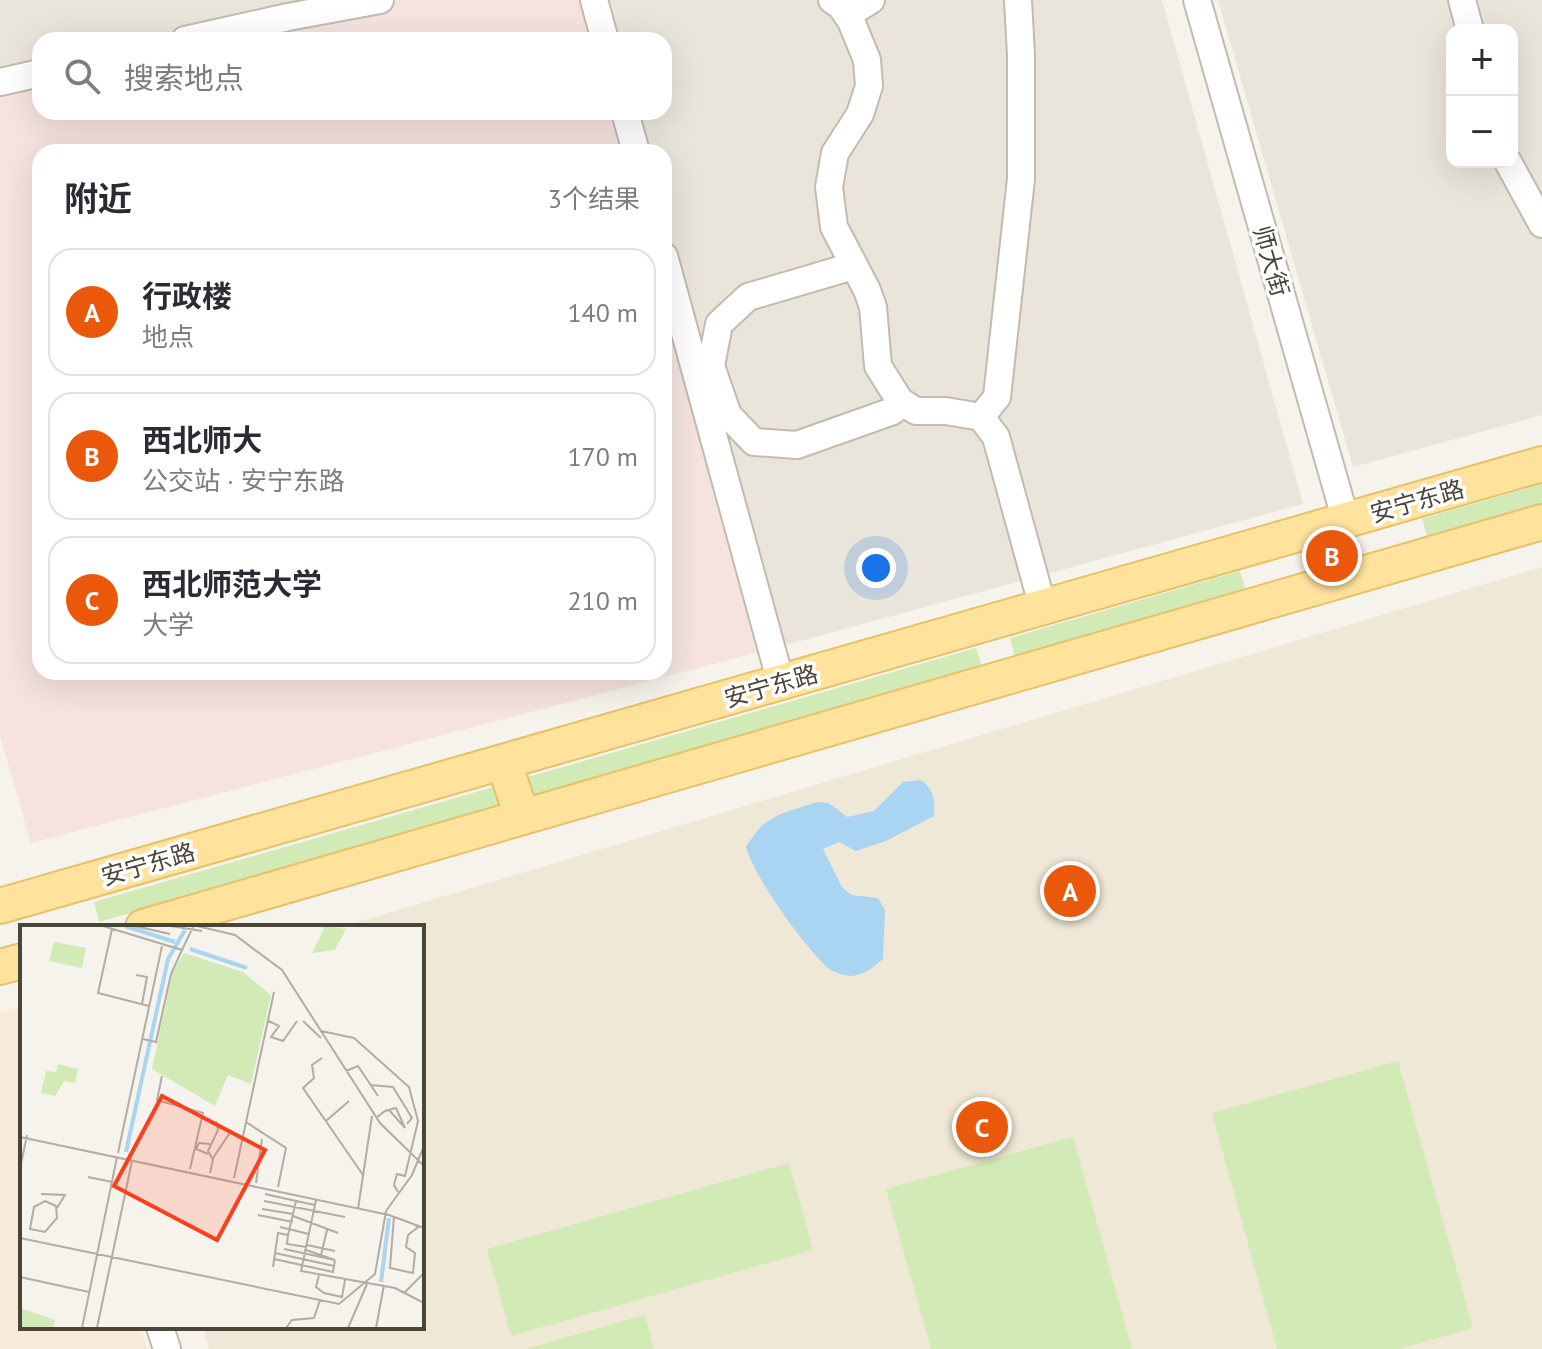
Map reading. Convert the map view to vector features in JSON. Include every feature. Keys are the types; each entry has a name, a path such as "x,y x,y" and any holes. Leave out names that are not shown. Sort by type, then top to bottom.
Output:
{"main road":[{"name":"安宁东路","path":"0,906 1542,464"},
{"path":"150,925 1542,522"},
{"path":"504,762 522,817"},
{"path":"0,967 20,962"}],"street":[{"path":"224,32 380,0"},
{"path":"594,0 603,32"},
{"path":"871,0 840,7 860,40 867,60 869,86 860,114 835,153 829,187 834,227 867,290 873,307 878,366 900,401 916,411 946,411 981,417 996,437 1043,608"},
{"path":"981,417 997,397 1021,179 1018,0"},
{"name":"师大街","path":"1197,0 1346,521"},
{"path":"1462,0 1468,24"},
{"path":"0,82 32,75"},
{"path":"627,120 634,144"},
{"path":"1511,168 1542,224"},
{"path":"853,266 748,297 719,324 711,366 728,415 754,442 797,445 893,411 900,401"},
{"path":"672,285 781,683"},
{"path":"161,1329 167,1349"}],"shaded area":[{"path":"0,0 393,0 263,32 32,32 32,89 0,97"},
{"path":"393,0 598,0 607,32 263,32"},
{"path":"598,0 1162,0 1303,504 771,649 672,276 672,144 637,144 630,120 672,120 672,32 607,32"},
{"path":"1218,0 1542,0 1542,415 1353,467"},
{"path":"32,89 32,120 630,120 637,144 32,144 32,680 653,680 31,843 0,736 0,97"},
{"path":"672,276 771,649 672,675"},
{"path":"1542,567 1542,1349 209,1349 204,1329 424,1329 424,925 348,925"},
{"path":"20,1007 20,1329 141,1329 147,1349 0,1349 0,1012"}],"green space":[{"path":"1542,484 1542,505 1428,538 1422,519"},
{"path":"1240,571 1246,591 1015,657 1010,638"},
{"path":"976,648 982,667 99,922 94,902"},
{"path":"1398,1061 1473,1328 1399,1349 1277,1349 1212,1113"},
{"path":"1073,1137 1132,1349 931,1349 886,1189"},
{"path":"789,1163 813,1250 511,1336 487,1249"},
{"path":"644,1315 654,1349 526,1349"}],"water":[{"path":"921,780 933,796 934,816 886,841 856,851 839,842 823,849 842,887 851,895 878,898 885,910 883,959 856,975 833,971 793,928 758,875 746,846 762,825 780,814 817,802 829,803 847,817 874,811 903,782"}],"place":[{"name":"西北师大","path":"1332,556"},
{"name":"行政楼","path":"1070,891"},
{"name":"西北师范大学","path":"982,1127"}]}
